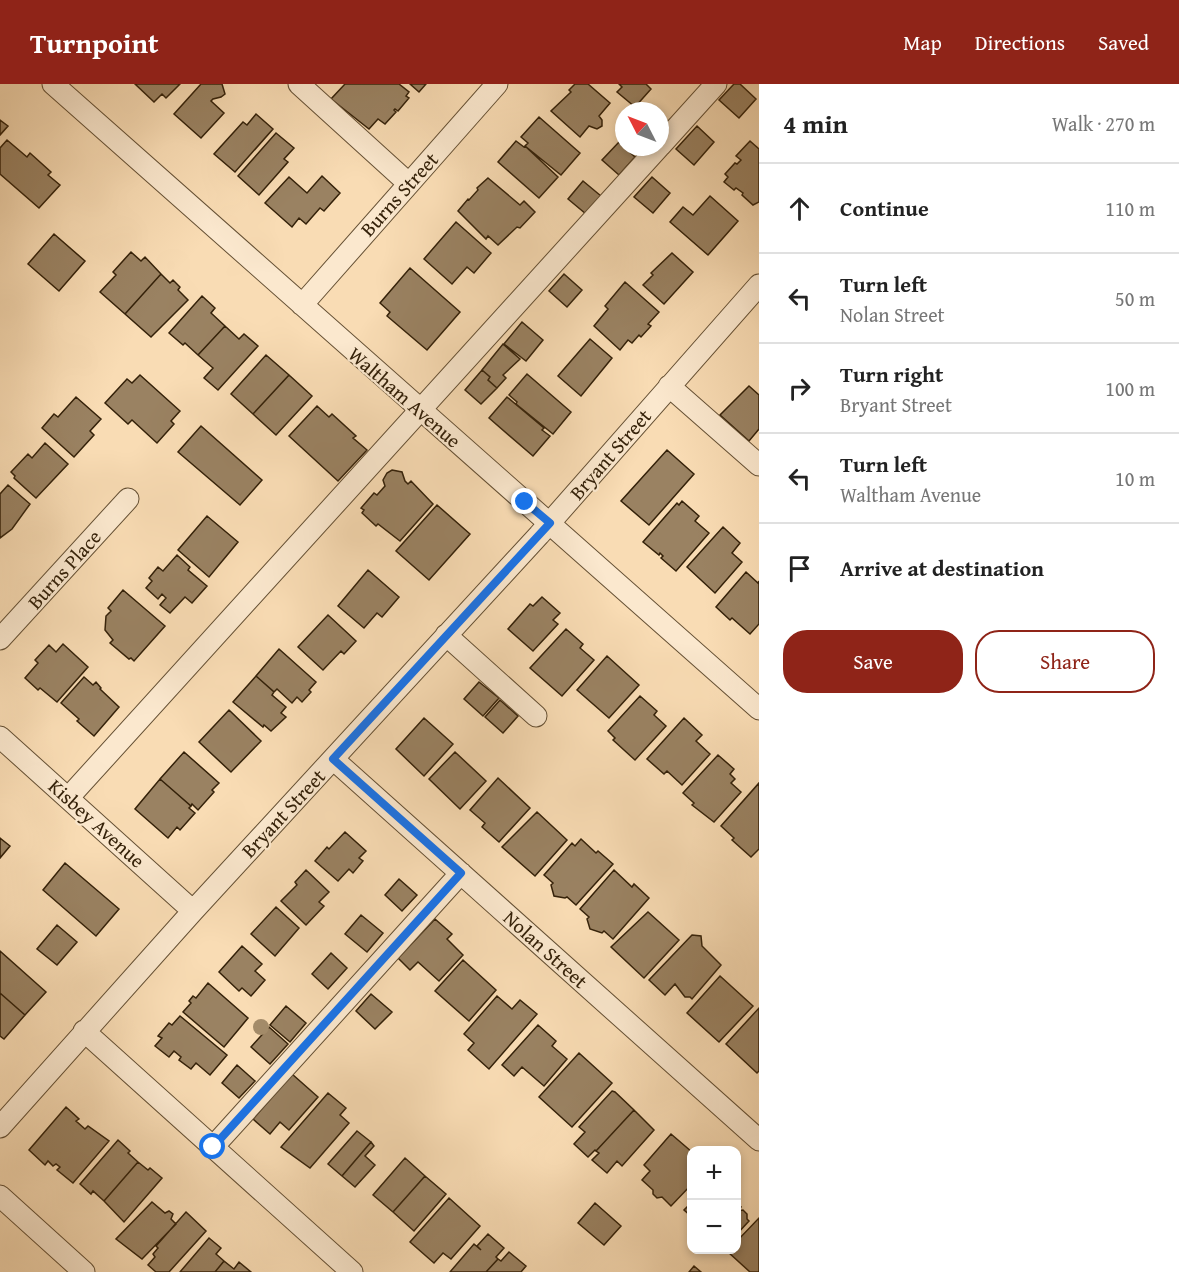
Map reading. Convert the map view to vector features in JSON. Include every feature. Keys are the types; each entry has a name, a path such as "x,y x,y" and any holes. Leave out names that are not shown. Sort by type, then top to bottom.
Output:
{"street":[{"name":"Waltham Avenue","path":"53,84 759,709"},
{"path":"299,84 408,183"},
{"name":"Burns Street","path":"302,305 497,84"},
{"path":"669,135 716,84"},
{"path":"69,797 650,156"},
{"name":"Bryant Street","path":"0,1127 193,910 550,523 759,285"},
{"path":"669,386 759,465"},
{"name":"Burns Place","path":"0,639 128,499"},
{"path":"446,635 537,716"},
{"name":"Kisbey Avenue","path":"0,736 193,910"},
{"name":"Nolan Street","path":"333,759 759,1140"},
{"path":"213,1147 461,873"},
{"path":"84,1031 352,1272"},
{"path":"0,1196 84,1272"}],"building":[{"path":"135,84 180,84 166,98 162,94 154,102"},
{"path":"201,84 222,84 225,94 211,101 224,113 201,138 174,114"},
{"path":"345,84 399,84 409,92 406,96 409,98 398,111 394,110 396,112 385,124 378,119 369,129 331,99"},
{"path":"410,84 426,84 419,92"},
{"path":"575,84 588,84 610,103 599,116 602,126 597,129 589,126 580,137 551,111 571,92 569,90"},
{"path":"619,84 646,84 651,89 639,102 629,102 617,92 622,87"},
{"path":"734,84 740,84 756,99 739,118 719,100"},
{"path":"256,114 273,129 235,172 214,154 243,122 247,125"},
{"path":"539,117 580,153 561,175 525,146 528,143 521,137"},
{"path":"0,120 8,126 0,135"},
{"path":"697,126 714,142 694,165 676,149"},
{"path":"276,133 294,148 284,159 288,162 259,195 238,176"},
{"path":"7,140 27,157 30,153 51,172 48,175 60,185 39,208 0,174 0,148"},
{"path":"516,141 525,146 558,177 539,198 498,162"},
{"path":"750,141 759,149 759,202 753,205 742,195 743,193 736,188 734,190 724,182 728,177 725,174 741,160 736,156"},
{"path":"615,146 615,156 635,157 619,175 602,160"},
{"path":"322,176 340,193 324,211 320,208 306,224 299,218 292,227 265,203 289,177 307,193"},
{"path":"652,177 670,193 653,213 634,197"},
{"path":"488,178 520,205 524,201 535,212 520,228 517,227 498,245 488,236 486,239 458,211"},
{"path":"583,181 601,196 586,214 568,199"},
{"path":"710,196 738,221 708,255 670,222 683,207 693,215"},
{"path":"456,222 491,253 474,273 467,267 452,284 424,259"},
{"path":"54,234 85,261 59,291 28,264"},
{"path":"131,252 141,261 145,257 161,274 125,314 100,292 116,275 113,272"},
{"path":"672,253 693,272 664,304 643,285 653,275 651,273"},
{"path":"410,268 460,312 427,350 387,316 390,312 380,303"},
{"path":"161,274 170,283 173,280 180,287 178,290 188,300 151,337 125,314"},
{"path":"564,274 582,290 567,307 549,291"},
{"path":"625,282 659,312 648,324 651,326 641,337 639,335 632,343 628,340 620,350 594,326 608,309 605,306"},
{"path":"202,296 215,308 211,313 225,326 198,355 169,333"},
{"path":"522,322 543,340 526,361 504,344"},
{"path":"225,326 239,339 244,334 258,346 218,390 204,378 213,368 198,355"},
{"path":"590,339 612,358 581,396 558,376"},
{"path":"503,344 520,359 503,375 506,378 497,388 482,370"},
{"path":"266,355 289,375 253,414 231,394"},
{"path":"482,370 497,388 481,404 465,390"},
{"path":"527,374 571,412 553,434 516,404 517,402 509,395"},
{"path":"140,375 180,411 171,421 174,424 157,443 132,420 128,424 105,403 127,379 132,383"},
{"path":"289,375 312,396 276,435 253,414"},
{"path":"749,386 759,395 759,429 749,441 720,415"},
{"path":"76,397 101,419 90,431 94,435 74,457 42,428 54,414 58,417"},
{"path":"507,397 544,428 542,430 550,436 533,456 489,418"},
{"path":"317,406 329,417 332,414 356,436 353,438 367,450 338,481 289,436"},
{"path":"201,426 262,480 240,505 178,452"},
{"path":"45,443 68,464 36,498 14,478 11,472 28,454 32,458"},
{"path":"667,450 694,474 649,525 621,501"},
{"path":"392,470 402,472 405,481 408,484 411,481 433,504 400,541 378,524 376,526 362,513 364,510 361,508 374,493 377,495 385,486 383,480"},
{"path":"8,485 30,504 12,529 0,538 0,494"},
{"path":"682,501 699,516 695,521 709,533 676,571 661,558 663,556 660,553 659,555 643,542 677,503 679,505"},
{"path":"437,505 470,534 429,580 396,551"},
{"path":"207,516 238,542 209,577 178,550"},
{"path":"723,527 740,543 732,553 742,562 715,593 687,567"},
{"path":"177,555 190,567 188,570 207,586 192,603 185,597 170,613 160,605 166,598 162,594 158,599 146,588 152,581 149,578 158,567 163,571"},
{"path":"368,570 399,597 382,617 377,613 364,628 338,606"},
{"path":"746,572 758,583 759,581 759,624 750,634 716,607"},
{"path":"123,590 165,626 134,661 110,643 113,640 105,630 106,616 111,611 108,608"},
{"path":"542,597 560,613 553,620 558,624 533,651 508,629 530,604 533,606"},
{"path":"328,615 356,641 344,654 341,651 323,670 298,647"},
{"path":"566,629 583,644 580,648 594,660 562,696 530,668"},
{"path":"63,644 88,667 57,702 25,678 38,663 35,660 49,645 56,652"},
{"path":"279,649 316,682 302,702 297,697 292,703 277,689 274,692 256,676"},
{"path":"607,656 639,685 609,718 577,690"},
{"path":"256,676 274,692 272,695 286,707 281,713 286,717 271,731 233,702"},
{"path":"84,677 93,685 96,682 119,707 94,736 61,703"},
{"path":"479,682 499,698 483,716 464,699"},
{"path":"640,696 657,711 654,715 666,726 635,760 613,740 615,738 608,731"},
{"path":"500,700 518,716 503,733 485,717"},
{"path":"229,710 261,741 231,772 199,742"},
{"path":"424,718 453,744 424,776 396,749"},
{"path":"684,718 702,735 696,741 710,754 682,785 667,771 664,774 647,759"},
{"path":"184,752 219,783 198,810 160,779"},
{"path":"455,752 486,781 460,809 429,779"},
{"path":"718,755 734,769 730,774 735,779 731,783 741,792 714,822 692,805 694,803 683,793"},
{"path":"498,778 530,808 499,842 482,827 485,823 470,810"},
{"path":"160,779 191,806 189,808 195,813 180,830 177,827 168,838 135,809"},
{"path":"759,783 759,849 751,857 732,840 734,838 721,826"},
{"path":"537,812 567,840 535,876 502,847"},
{"path":"345,832 366,851 359,858 363,861 353,873 349,869 338,881 315,861"},
{"path":"0,838 10,846 0,858"},
{"path":"581,839 613,864 576,905 567,897 554,896 551,885 553,883 544,875 572,843 575,846"},
{"path":"65,863 119,909 96,936 43,890"},
{"path":"306,870 329,892 319,902 324,906 306,925 281,901 297,885 295,882"},
{"path":"614,870 632,887 634,884 649,898 613,939 604,931 602,933 590,929 587,919 589,917 580,909"},
{"path":"399,879 417,895 402,911 385,895"},
{"path":"276,907 299,928 275,956 251,934"},
{"path":"648,912 679,940 644,978 611,947"},
{"path":"361,915 383,933 367,952 345,934"},
{"path":"435,919 452,934 447,939 463,955 439,981 418,962 410,970 398,958"},
{"path":"57,925 77,942 57,965 37,949"},
{"path":"692,935 701,936 702,946 721,965 692,999 685,997 675,984 665,995 649,980"},
{"path":"242,946 262,964 255,971 265,980 251,996 242,988 239,991 219,972"},
{"path":"0,951 46,992 25,1015 0,993"},
{"path":"331,953 347,968 328,989 312,974"},
{"path":"463,960 496,990 469,1021 435,991"},
{"path":"720,976 753,1006 719,1042 687,1013"},
{"path":"208,983 248,1018 224,1047 183,1012 191,1003 189,1001 193,996 196,998"},
{"path":"0,993 25,1015 4,1039 0,1036"},
{"path":"371,994 392,1012 375,1029 356,1011"},
{"path":"497,996 512,1009 520,1000 537,1014 489,1069 468,1050 474,1043 464,1034"},
{"path":"286,1006 306,1023 290,1042 270,1025"},
{"path":"759,1008 759,1071 757,1073 726,1044"},
{"path":"180,1016 227,1055 210,1075 196,1063 191,1069 179,1060 181,1057 174,1051 169,1057 155,1046 162,1038 158,1036 169,1023 172,1025"},
{"path":"538,1025 556,1041 552,1046 567,1059 544,1086 522,1067 514,1076 502,1065"},
{"path":"269,1027 288,1044 270,1064 251,1047"},
{"path":"579,1053 612,1083 572,1127 539,1097"},
{"path":"237,1065 255,1081 239,1098 222,1083"},
{"path":"292,1074 318,1097 289,1130 280,1122 270,1134 253,1119"},
{"path":"612,1091 634,1110 588,1157 574,1144 585,1132 579,1127"},
{"path":"328,1093 346,1108 340,1115 349,1123 310,1168 281,1147"},
{"path":"66,1107 79,1119 76,1121 85,1129 88,1126 109,1141 73,1183 57,1170 60,1167 56,1164 53,1166 48,1161 45,1165 29,1150"},
{"path":"634,1110 654,1130 622,1166 617,1161 607,1173 592,1160 599,1153 596,1151"},
{"path":"357,1131 371,1142 342,1176 328,1164"},
{"path":"671,1134 687,1148 687,1189 671,1206 662,1197 657,1198 653,1190 642,1180 650,1171 644,1165"},
{"path":"118,1140 138,1162 104,1201 93,1191 91,1194 80,1184"},
{"path":"371,1142 374,1146 365,1156 375,1165 355,1187 342,1176"},
{"path":"405,1158 425,1176 393,1212 373,1195"},
{"path":"138,1162 162,1178 124,1222 104,1201"},
{"path":"425,1176 446,1194 414,1231 393,1212"},
{"path":"449,1198 480,1226 451,1259 443,1253 434,1263 410,1242"},
{"path":"152,1202 165,1213 169,1211 173,1214 171,1219 176,1224 142,1259 116,1239"},
{"path":"595,1203 621,1226 604,1245 578,1223"},
{"path":"741,1210 747,1214 749,1221 741,1230"},
{"path":"186,1212 206,1231 169,1272 156,1272 148,1265 155,1257 153,1254 158,1248 156,1246"},
{"path":"759,1218 759,1272 750,1272 730,1254 741,1254 741,1237"},
{"path":"488,1234 504,1248 486,1272 450,1272 474,1244 481,1250 477,1246"},
{"path":"209,1238 221,1248 216,1254 224,1261 215,1272 180,1272"},
{"path":"509,1252 526,1266 521,1272 486,1272 498,1259 501,1261"},
{"path":"224,1261 234,1269 239,1262 251,1272 215,1272"},
{"path":"694,1266 701,1272 689,1272"}],"route":[{"path":"213,1147 461,873 333,759 550,523 525,502"}]}
